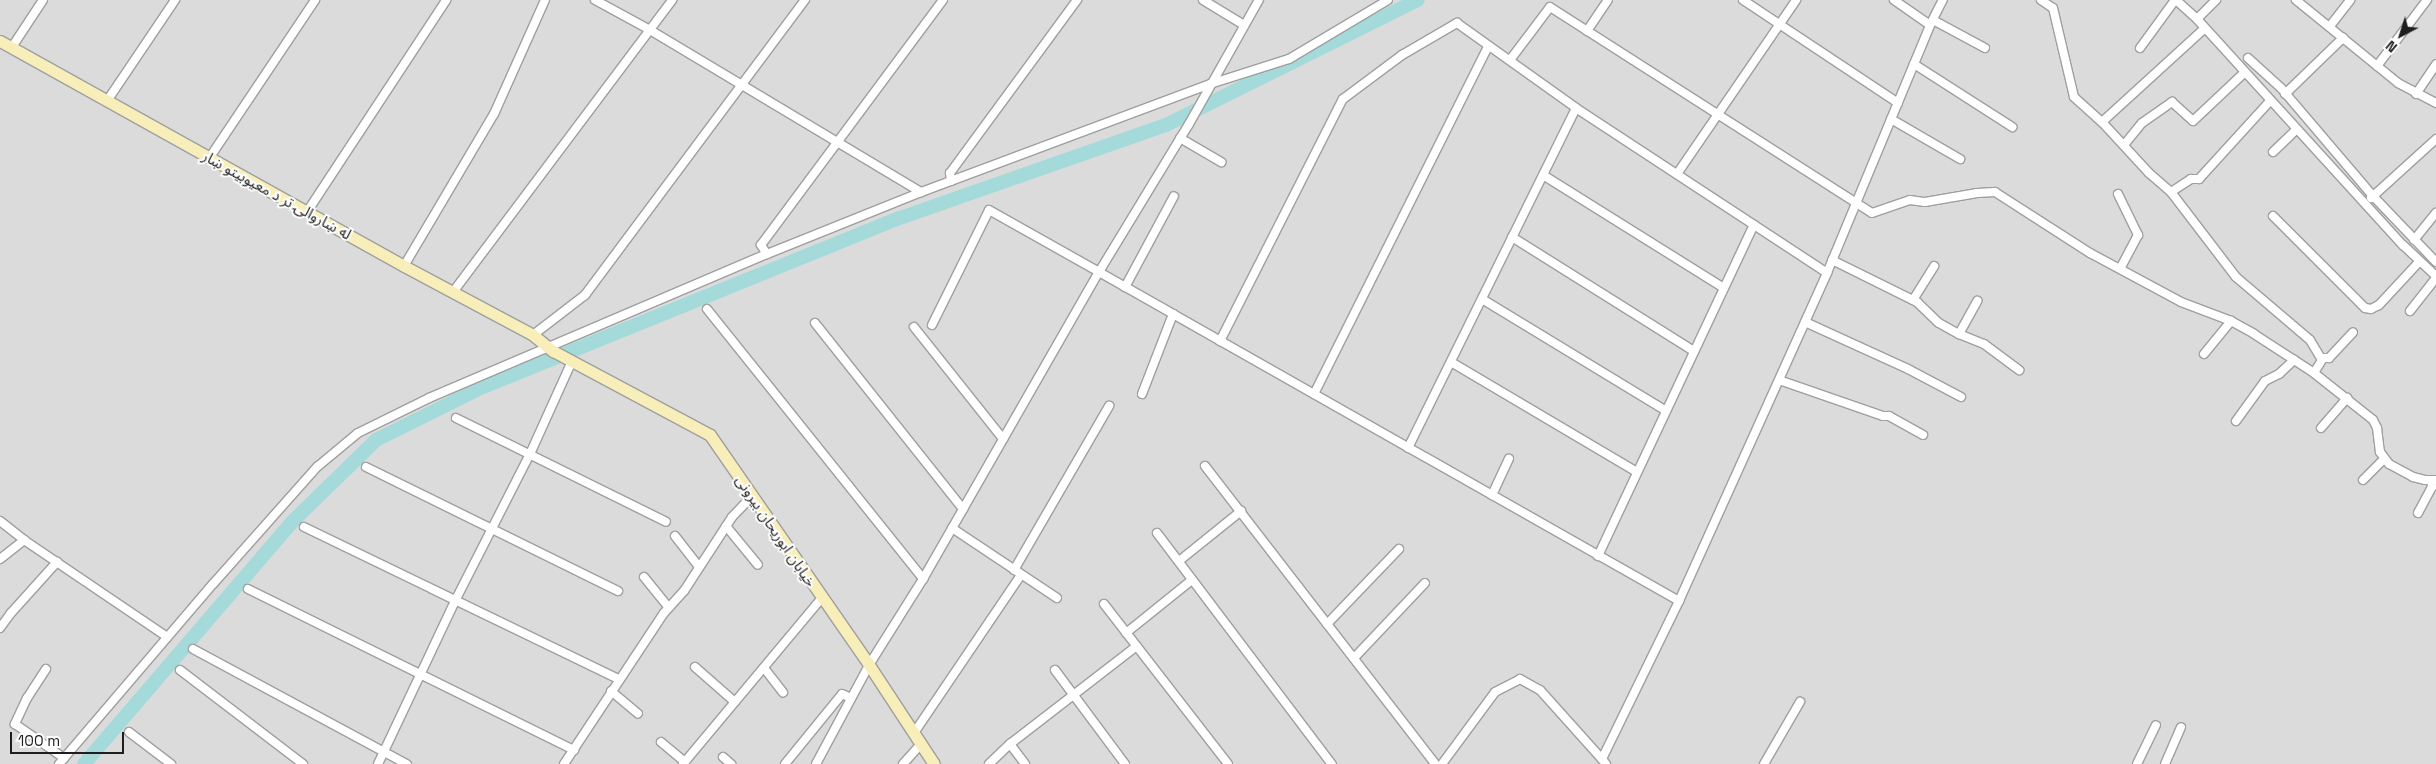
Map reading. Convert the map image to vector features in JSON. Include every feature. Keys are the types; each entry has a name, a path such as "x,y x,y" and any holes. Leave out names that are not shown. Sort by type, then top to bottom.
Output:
{"street":[{"path":"12,47 43,0"},
{"path":"107,100 174,0"},
{"path":"210,157 315,0"},
{"path":"308,212 446,0"},
{"path":"404,266 494,114 545,0"},
{"path":"595,0 650,30 922,192"},
{"path":"453,292 672,0"},
{"path":"533,335 585,295 805,0"},
{"path":"767,254 761,245 943,0"},
{"path":"951,181 950,173 1078,0"},
{"path":"1203,0 1244,25"},
{"path":"816,764 870,665 924,579 1099,272 1180,138 1259,0"},
{"path":"46,669 27,698 15,724 62,761 167,637 317,467 358,433 429,398 551,349 767,254 951,181 1210,84 1289,58 1388,0"},
{"path":"1587,31 1608,0"},
{"path":"1743,0 1898,103"},
{"path":"1677,174 1796,0"},
{"path":"1894,0 1932,23 1985,48"},
{"path":"1442,764 1495,692 1520,679 1540,690 1604,761 1679,601 1827,273 1914,64 1943,0"},
{"path":"2041,0 2053,8 2072,93 2124,144 2149,173 2171,192 2236,277 2310,340 2321,358"},
{"path":"2140,48 2176,0 2196,19 2296,130 2436,277 2410,311"},
{"path":"2196,19 2216,0"},
{"path":"2296,0 2377,66 2416,94 2436,103"},
{"path":"2330,26 2350,0"},
{"path":"2377,66 2427,0"},
{"path":"1510,60 1550,7 1718,113 1856,204 1872,212 1910,200 1924,202 1977,193 1995,192 2090,253 2181,302 2231,321 2314,373 2347,398 2373,420 2377,428 2380,452 2384,459 2401,472 2425,480 2433,480 2432,487 2418,513"},
{"path":"1220,341 1343,99 1402,54 1457,22 1576,108 1827,273"},
{"path":"2102,122 2204,29"},
{"path":"2285,94 2343,38"},
{"name":"له ښاروالۍ تر د معیوبیتو ښار","path":"0,41 404,266 533,335 551,349"},
{"path":"1314,394 1488,46"},
{"path":"2248,58 2285,94 2373,196 2434,260 2422,264 2379,305 2371,309 2365,308 2273,216"},
{"path":"1914,64 2012,126"},
{"path":"2416,94 2436,64"},
{"path":"2124,144 2142,124 2172,102 2193,121 2244,73"},
{"path":"2171,192 2191,179 2199,179 2270,101"},
{"path":"1408,448 1576,108"},
{"path":"1891,120 1960,159"},
{"path":"2273,152 2296,130"},
{"path":"1180,138 1221,162"},
{"path":"2365,203 2436,139"},
{"path":"1543,175 1724,288"},
{"path":"2118,194 2138,235 2120,269"},
{"path":"1125,287 1174,196"},
{"path":"932,325 989,210 1679,601"},
{"path":"2414,240 2436,213"},
{"path":"1598,556 1754,225"},
{"path":"1512,237 1694,351"},
{"path":"1832,260 1925,307 1939,323 1959,334 1984,344 2019,370"},
{"path":"1913,300 1934,266"},
{"path":"1482,298 1666,411"},
{"path":"1959,334 1977,301"},
{"path":"708,309 924,579"},
{"path":"1142,394 1174,314"},
{"path":"2204,354 2231,321"},
{"path":"815,322 963,509"},
{"path":"1805,322 1908,369 1961,397"},
{"path":"914,327 1003,439"},
{"path":"2321,358 2329,358 2353,332"},
{"name":"خیابان ابوریحان بیرونی","path":"551,349 710,435 870,665 934,764"},
{"path":"2314,373 2321,358"},
{"path":"378,764 422,675 455,601 494,528 530,454 569,360"},
{"path":"2236,421 2265,381 2279,374 2294,360"},
{"path":"1451,362 1637,472"},
{"path":"1779,380 1884,416 1889,416 1923,435"},
{"path":"2322,428 2347,398"},
{"path":"914,733 1017,572 1109,406"},
{"path":"456,418 666,522"},
{"path":"1492,496 1510,459"},
{"path":"2363,480 2384,459"},
{"path":"1205,466 1435,764"},
{"path":"366,467 494,528 618,591"},
{"path":"564,764 668,607 684,590 726,526 752,496"},
{"path":"1179,561 1241,511"},
{"path":"0,521 24,540 167,637"},
{"path":"726,526 758,565"},
{"path":"304,527 619,679"},
{"path":"952,528 1057,598"},
{"path":"1157,533 1332,764"},
{"path":"675,536 699,567"},
{"path":"0,559 24,540"},
{"path":"1327,624 1399,549"},
{"path":"0,628 10,613 57,562"},
{"path":"644,577 668,607"},
{"path":"1126,633 1192,580"},
{"path":"1354,658 1425,583"},
{"path":"248,589 574,750"},
{"path":"661,742 684,763 822,598"},
{"path":"1104,604 1228,764"},
{"path":"989,764 1010,744 1137,646"},
{"path":"194,649 407,764"},
{"path":"695,667 735,702"},
{"path":"764,668 782,692"},
{"path":"180,670 303,764"},
{"path":"1055,670 1125,764"},
{"path":"611,691 638,714"},
{"path":"785,764 842,694 851,698"},
{"path":"1764,764 1800,702"},
{"path":"2137,764 2156,725"},
{"path":"2165,764 2181,727"},
{"path":"129,732 171,764"},
{"path":"903,764 921,744"},
{"path":"1010,744 1025,764"},
{"path":"723,757 731,764"}],"shaded area":[{"path":"0,0 2436,0 2436,764 0,764"}],"waterway":[{"path":"84,764 294,520 376,440 483,387 900,218 1166,125 1418,0"}]}
